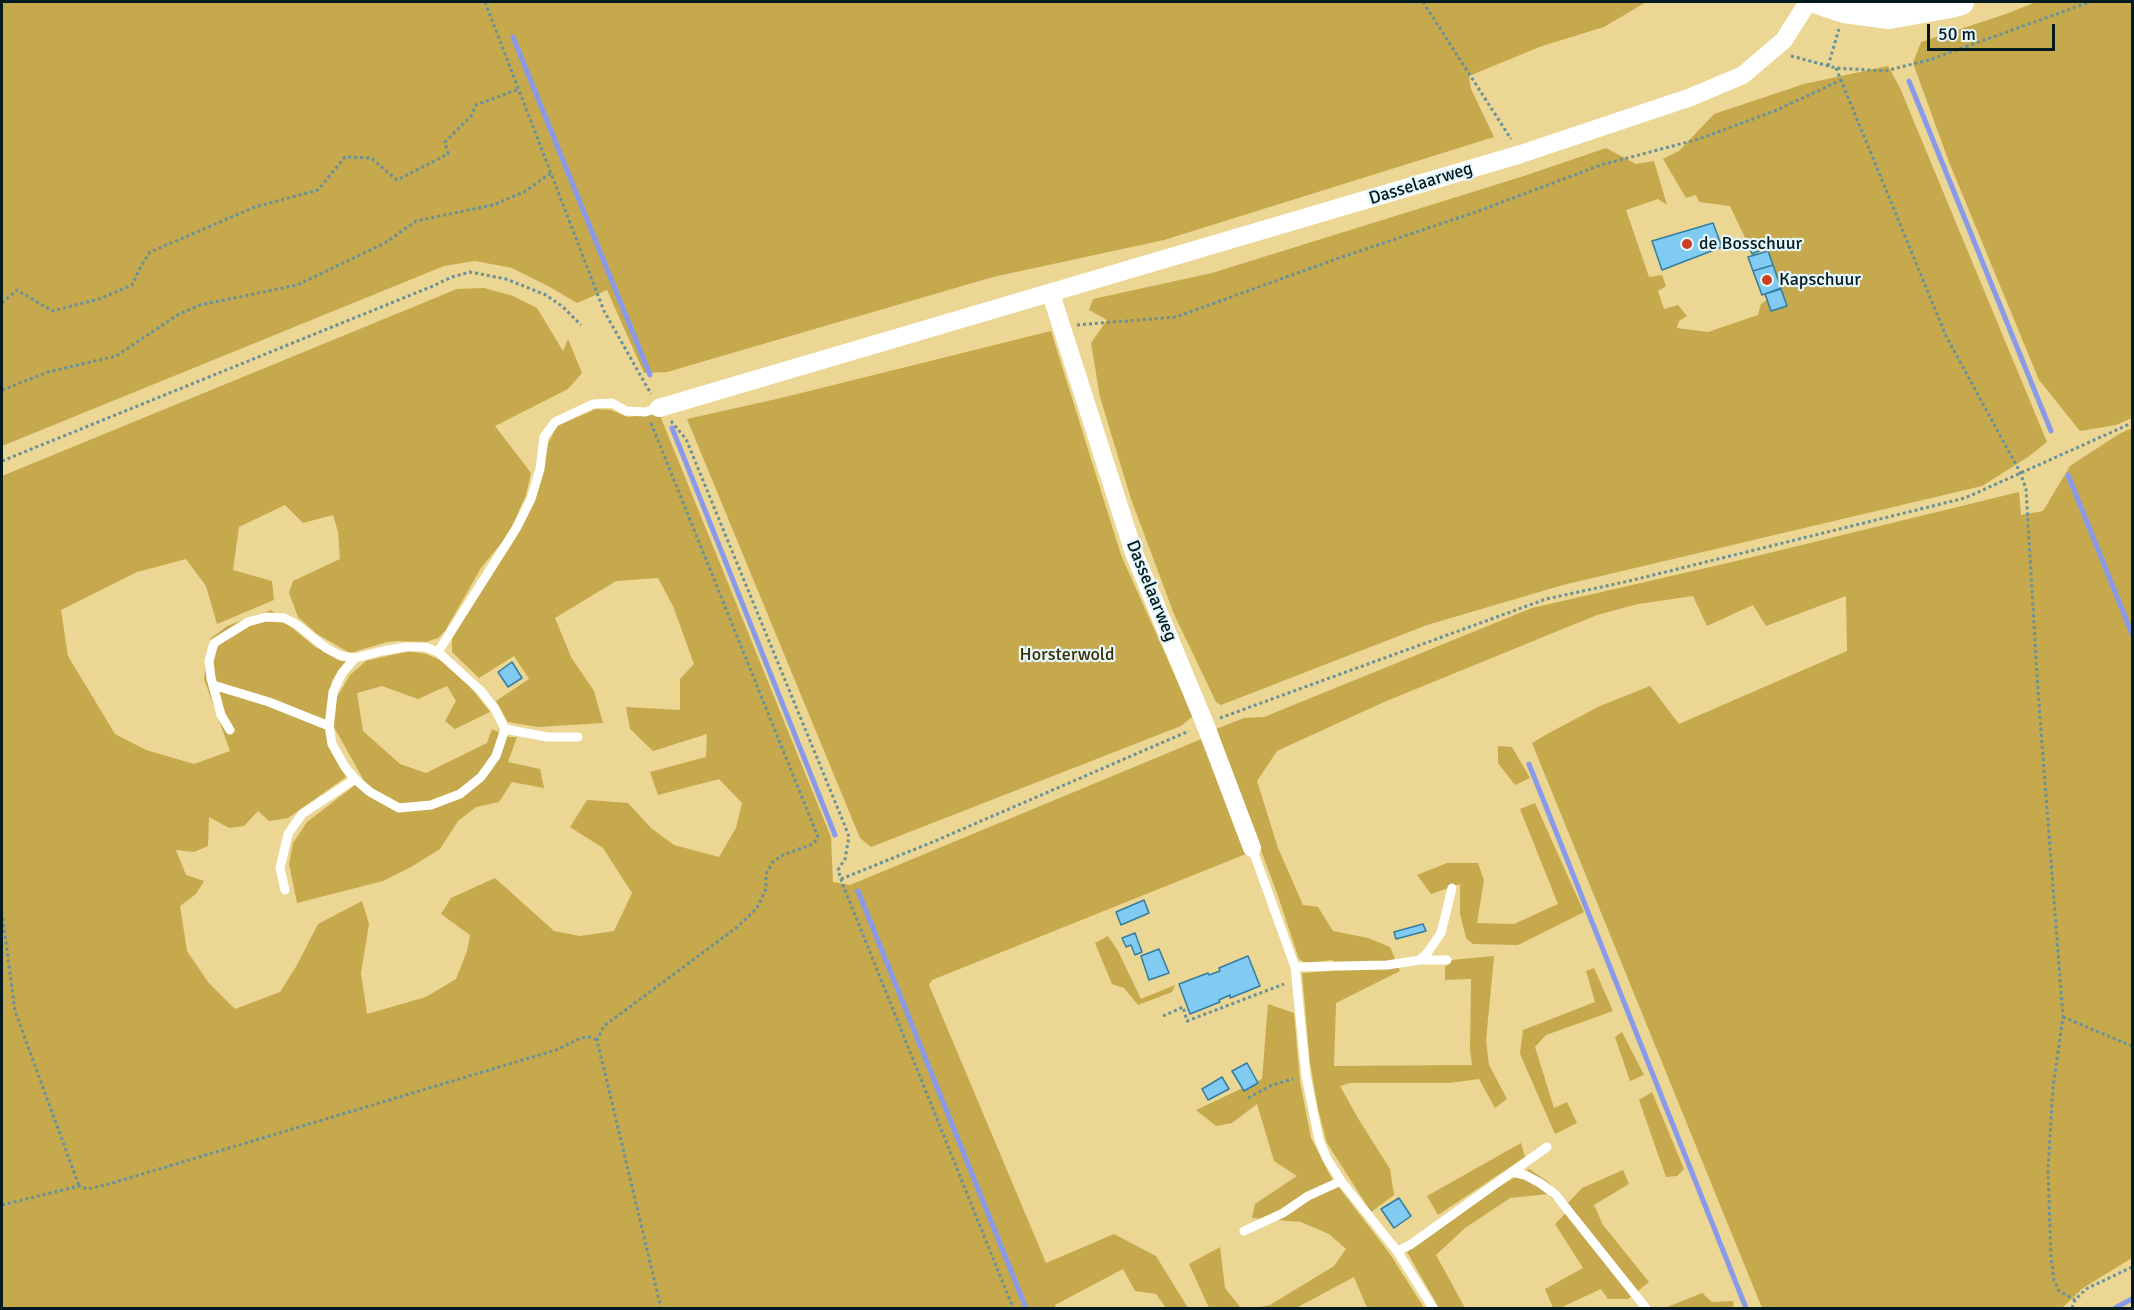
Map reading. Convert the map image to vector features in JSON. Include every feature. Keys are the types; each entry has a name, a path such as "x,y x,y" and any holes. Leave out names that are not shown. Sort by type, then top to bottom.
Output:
{"street":[{"name":"Dasselaarweg","path":"652,410 1521,154 1691,97 1743,75 1784,40 1808,2"},
{"path":"1820,2 1844,10 1888,16 1961,2"},
{"name":"Dasselaarweg","path":"1051,294 1134,553 1206,724 1252,848"}],"lane":[{"path":"438,652 517,527 531,499 544,437 555,422 593,404 612,403 626,411 652,410"},
{"path":"230,730 221,715 213,685 209,661 214,644 248,622 266,617 284,618 341,656 355,658 406,647 424,647 438,652 481,691 495,709 505,729 496,756 481,777 460,794 431,805 399,808 370,792 355,779 332,744 329,726 333,692 342,673 355,658"},
{"path":"213,685 269,702 329,726"},
{"path":"505,729 547,737 578,737"},
{"path":"285,890 280,868 288,834 302,814 355,779"},
{"path":"1252,848 1296,967 1306,1076 1319,1140 1341,1181 1397,1251 1433,1308"},
{"path":"1420,960 1441,933 1452,888"},
{"path":"1296,967 1387,965 1420,960 1447,960"},
{"path":"1397,1251 1410,1245 1547,1147"},
{"path":"1512,1172 1525,1175 1555,1194 1645,1307"},
{"path":"1244,1231 1283,1213 1308,1196 1341,1181"}],"path":[{"path":"485,2 604,311 652,410 662,448 818,837 813,844 783,855 773,862 766,874 766,890 757,908 704,953 604,1026 597,1040 661,1308"},
{"path":"1423,2 1521,154"},
{"path":"1778,46 1793,57 1836,68 1885,71 1929,60 2090,2"},
{"path":"1828,66 1844,10"},
{"path":"1836,68 1946,336 2020,472 2026,489 2062,1017 2048,1170 2054,1280 2058,1291 2075,1300"},
{"path":"1061,327 1176,316 1473,213 1601,165 1699,139 1777,110 1841,81"},
{"path":"2,303 17,290 52,311 99,299 132,285 150,252 255,207 318,190 345,157 371,158 397,180 448,154 445,142 471,116 476,105 519,89"},
{"path":"2,390 48,372 116,356 171,319 200,305 297,285 385,243 416,221 493,206 524,192 551,173"},
{"path":"2,461 461,274 470,272 486,274 528,287 546,295 563,307 581,325"},
{"path":"652,410 686,439 845,826 849,837 845,859 838,870 841,879 1013,1308"},
{"path":"841,879 1206,724 1546,599 1629,581 1965,498 2133,423"},
{"path":"2,912 15,1011 79,1186"},
{"path":"1163,1016 1183,1007 1188,1021 1297,980"},
{"path":"2062,1017 2133,1046"},
{"path":"2,1205 79,1186 87,1189 109,1184 556,1050 581,1038 590,1037 597,1040"},
{"path":"1248,1098 1272,1085 1306,1076"},
{"path":"2072,1308 2075,1300 2086,1289 2133,1267"}],"green space":[{"name":"Horsterwold","path":"2,2 2132,2 2132,1308 2,1308"},
{"path":"2,2 1646,2 1604,27 1542,46 1469,76 1471,89 1494,137 1164,240 993,277 667,372 644,373 607,290 577,303 512,268 475,261 444,266 2,446"},
{"path":"2036,2 2132,2 2132,418 2116,425 2080,431 2039,380 1949,162 1913,63 1921,42"},
{"path":"1888,66 1900,88 2047,442 1982,486 1563,585 1427,625 1221,705 1216,702 1174,614 1131,499 1100,397 1091,343 1107,320 1089,310 1093,299 1212,273 1524,176 1606,148 1636,164 1654,161 1667,205 1658,199 1626,210 1649,277 1662,275 1666,286 1658,291 1664,309 1678,305 1687,316 1679,321 1677,328 1708,332 1758,315 1761,304 1767,300 1766,294 1781,288 1764,241 1749,246 1730,206 1699,202 1696,195 1686,198 1663,159 1679,151 1714,114 1804,84"},
{"path":"484,288 513,296 537,308 563,351 568,339 582,373 568,389 495,426 531,473 526,495 508,535 481,568 445,631 438,638 426,642 387,642 350,653 317,634 298,617 289,593 293,581 340,559 338,532 333,515 303,523 285,505 239,527 233,570 272,581 274,600 217,624 206,586 186,559 137,572 61,610 68,656 115,734 146,750 194,764 230,751 204,679 210,639 227,626 271,610 315,647 346,661 332,680 326,720 329,748 346,777 288,818 269,821 258,811 244,826 229,828 209,817 208,846 194,852 176,850 186,875 204,881 196,894 180,906 187,951 208,982 235,1009 280,992 318,924 362,901 369,924 361,973 367,1014 426,997 456,979 467,951 470,935 441,914 451,898 495,878 554,931 580,936 614,931 632,893 603,848 570,827 587,800 628,803 651,828 674,845 719,857 736,828 742,803 719,779 658,795 650,772 706,757 707,734 653,751 630,729 626,707 680,710 680,679 694,664 673,606 658,578 616,581 555,618 571,657 594,691 603,723 538,727 508,722 496,701 529,679 514,656 479,678 452,652 452,639 456,629 515,539 533,505 548,444 557,426 596,409 611,410 628,417 659,413 831,837 833,882 850,885 1204,738 1246,854 932,980 929,985 1046,1263 1114,1234 1156,1256 1188,1308 1166,1308 1156,1294 1135,1291 1123,1269 1055,1305 1056,1308 2,1308 2,476 457,289"},
{"path":"1051,331 1121,555 1193,716 1181,726 871,847 860,838 687,419"},
{"path":"2132,428 2132,1258 2083,1288 2062,1308 1762,1308 1532,743 1600,706 1650,686 1679,724 1847,651 1846,596 1766,626 1753,605 1707,626 1693,596 1638,604 1597,615 1384,702 1277,751 1257,781 1278,848 1303,905 1318,907 1333,931 1368,938 1390,947 1400,971 1336,1003 1334,1066 1472,1065 1470,1050 1471,979 1445,980 1445,967 1452,960 1494,956 1486,1041 1489,1065 1507,1099 1495,1108 1479,1079 1449,1083 1350,1083 1340,1086 1390,1169 1394,1195 1371,1212 1327,1143 1310,1063 1302,973 1332,971 1333,960 1305,963 1299,959 1216,729 1244,718 1264,717 1532,608 2019,492 2021,515 2043,511 2070,466"},
{"path":"409,651 426,654 442,661 468,684 490,712 455,729 445,721 456,701 447,686 418,699 382,686 357,693 363,731 400,764 426,773 487,743 492,729 509,737 517,737 508,762 540,769 544,788 512,782 499,802 476,807 458,821 440,849 411,867 383,881 297,903 289,864 293,843 307,822 363,779 334,727 337,697 350,675 366,661"},
{"path":"1498,746 1512,747 1530,778 1515,785 1498,763"},
{"path":"1535,803 1584,912 1518,945 1473,944 1466,938 1460,914 1460,884 1431,894 1417,875 1447,863 1478,863 1484,880 1477,923 1514,924 1558,904 1520,809"},
{"path":"1108,936 1118,951 1141,999 1175,985 1172,992 1138,1005 1124,988 1112,984 1095,943"},
{"path":"1594,968 1613,1011 1546,1035 1535,1047 1554,1108 1567,1102 1577,1123 1555,1134 1520,1054 1523,1030 1595,1002 1586,971"},
{"path":"1268,1004 1294,1013 1300,1082 1311,1138 1331,1177 1390,1254 1424,1308 1367,1308 1354,1277 1296,1308 1256,1308 1270,1305 1334,1266 1346,1249 1329,1234 1301,1222 1252,1218 1255,1204 1297,1176 1274,1161 1257,1104 1232,1123 1216,1126 1196,1110 1262,1079"},
{"path":"1622,1032 1644,1075 1630,1081 1615,1037"},
{"path":"1652,1092 1684,1169 1677,1176 1666,1177 1639,1100"},
{"path":"1521,1143 1525,1157 1438,1215 1427,1196"},
{"path":"1529,1169 1547,1181 1568,1203 1582,1188 1623,1170 1629,1184 1594,1205 1603,1225 1649,1282 1628,1299 1608,1299 1601,1289 1560,1308 1553,1308 1545,1289 1583,1268 1555,1224 1566,1213 1548,1194 1510,1198 1465,1228 1436,1255 1465,1308 1439,1308 1407,1252 1497,1188"},
{"path":"1220,1247 1225,1288 1241,1308 1209,1308 1189,1264"},
{"path":"1702,1293 1712,1302 1733,1301 1734,1308 1665,1308"}],"building":[{"name":"de Bosschuur","path":"1713,223 1722,247 1662,270 1652,241"},
{"path":"1764,241 1766,248 1752,254 1749,247"},
{"path":"1768,251 1773,265 1753,271 1748,257"},
{"name":"Kapschuur","path":"1773,265 1781,288 1762,295 1753,271"},
{"path":"1781,289 1787,306 1771,311 1765,294"},
{"path":"512,662 522,678 508,687 498,672"},
{"path":"1144,900 1149,913 1121,925 1116,912"},
{"path":"1423,924 1426,931 1396,939 1394,932"},
{"path":"1135,933 1142,952 1135,955 1131,945 1126,947 1122,938"},
{"path":"1159,949 1169,973 1149,980 1141,956"},
{"path":"1248,956 1260,986 1230,998 1230,995 1219,1000 1220,1002 1190,1014 1179,984 1220,971 1219,968"},
{"path":"1247,1063 1258,1083 1244,1091 1232,1071"},
{"path":"1222,1077 1229,1089 1208,1100 1202,1089"},
{"path":"1399,1198 1411,1216 1394,1228 1381,1209"}],"waterway":[{"path":"513,37 650,375"},
{"path":"1909,81 2051,431"},
{"path":"672,428 835,835"},
{"path":"2068,475 2132,634"},
{"path":"1529,764 1746,1308"},
{"path":"858,891 1026,1308"},
{"path":"2115,1308 2132,1299"}],"place":[{"name":"de Bosschuur","path":"1687,244"},
{"name":"Kapschuur","path":"1767,280"}]}
